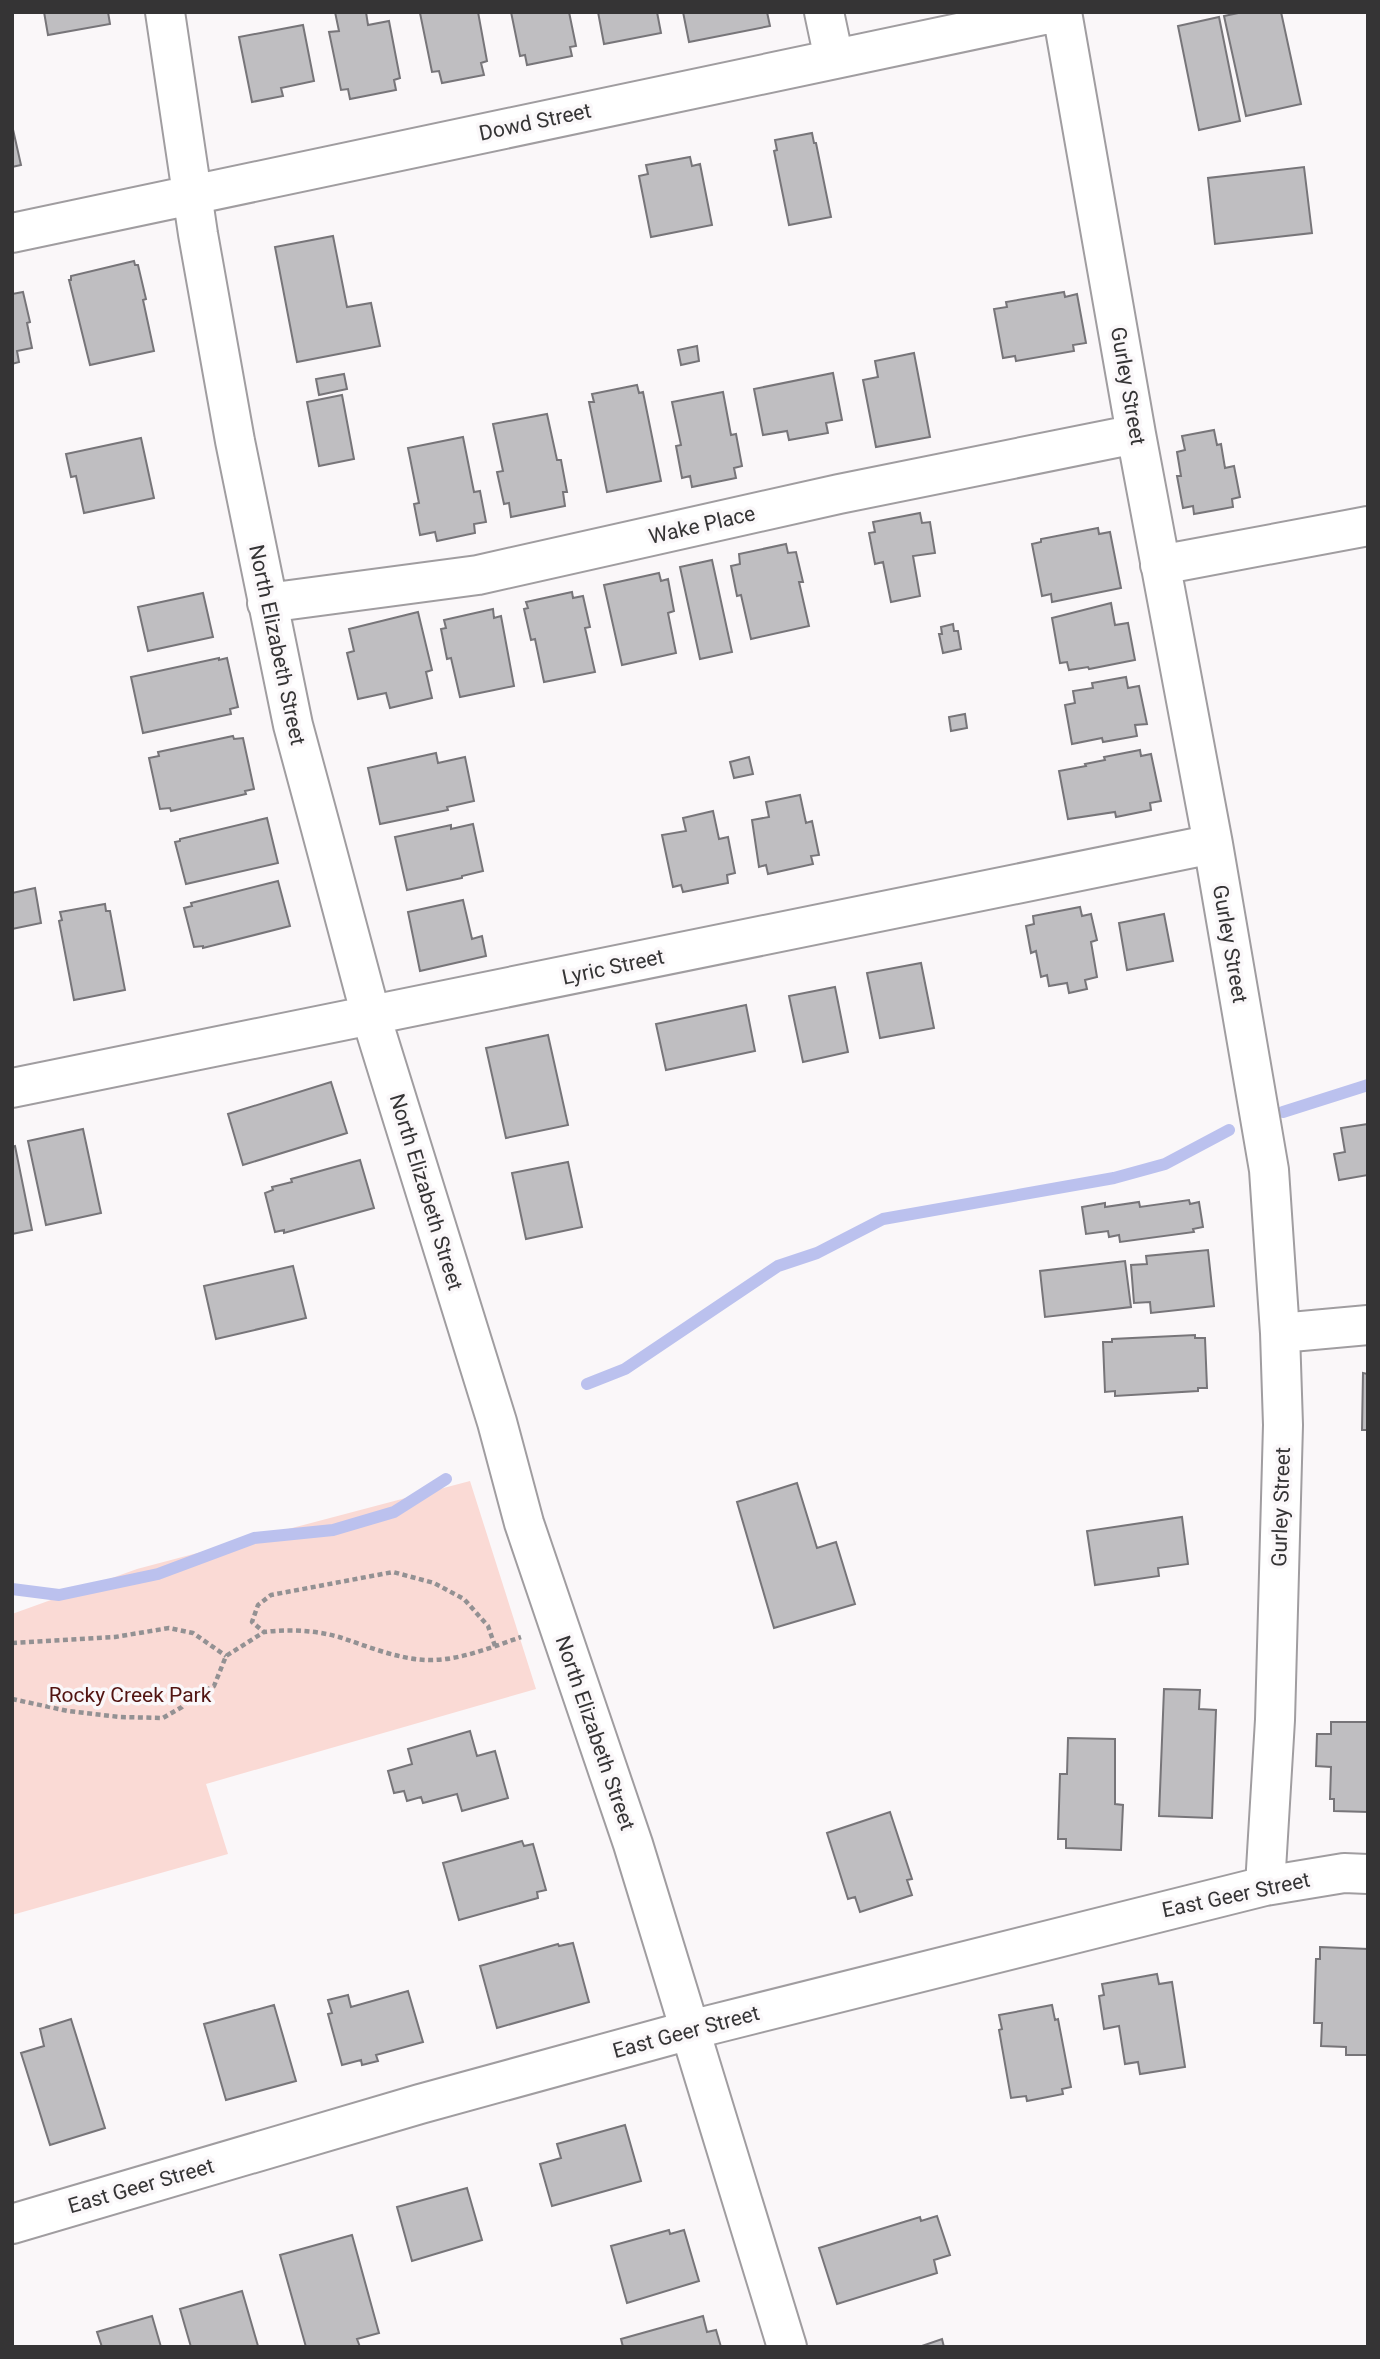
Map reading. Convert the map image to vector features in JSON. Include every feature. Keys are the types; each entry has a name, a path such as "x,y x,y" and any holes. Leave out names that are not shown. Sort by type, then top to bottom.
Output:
{"street":[{"name":"North Elizabeth Street","path":"165,12 235,441 293,724 371,1016 497,1422 524,1523 632,1844 787,2347"},
{"path":"824,12 834,59"},
{"name":"Dowd Street","path":"12,233 1060,12"},
{"name":"Gurley Street","path":"1060,12 1213,844 1269,1170 1283,1425 1275,1720 1265,1886"},
{"name":"Wake Place","path":"267,603 478,575 839,494 1136,434"},
{"path":"1160,565 1368,526"},
{"name":"Lyric Street","path":"12,1088 1213,844"},
{"path":"1280,1333 1368,1325"},
{"name":"East Geer Street","path":"12,2224 420,2104 690,2030 1265,1886 1344,1873 1368,1874"}],"path":[{"path":"264,1632 251,1622 258,1605 271,1595 393,1572 434,1583 464,1599 488,1626 495,1646"},
{"path":"12,1699 68,1711 120,1717 163,1718 182,1707 190,1698 214,1686 226,1656 264,1632 289,1629 336,1637 374,1650 425,1660 446,1659 559,1625"},
{"path":"12,1643 115,1637 169,1628 193,1633 226,1656"}],"green space":[{"name":"Rocky Creek Park","path":"470,1481 536,1689 206,1784 228,1854 12,1915 12,1614 137,1569"}],"building":[{"path":"44,12 108,12 110,24 48,35"},
{"path":"335,12 366,12 368,25 389,21 400,78 394,80 396,90 350,99 348,89 341,90 329,32 339,31"},
{"path":"478,12 487,61 481,63 484,75 442,83 439,71 432,72 420,13"},
{"path":"511,12 569,12 576,46 570,47 572,56 527,65 525,55 520,56"},
{"path":"598,12 657,12 661,33 604,44"},
{"path":"683,12 767,12 770,26 689,42"},
{"path":"1243,12 1281,12 1301,104 1246,116 1224,16"},
{"path":"1219,17 1240,121 1199,130 1178,26"},
{"path":"303,25 314,81 281,88 283,96 252,102 239,37"},
{"path":"12,125 21,165 12,167"},
{"path":"812,133 831,217 789,225 774,151 777,150 775,140"},
{"path":"690,157 692,166 700,164 712,225 651,237 639,176 648,174 646,165"},
{"path":"1304,167 1312,233 1215,244 1208,178"},
{"path":"333,236 347,307 371,303 380,346 297,362 275,247"},
{"path":"134,261 135,265 138,265 146,299 143,300 154,351 90,365 69,280 71,276"},
{"path":"23,292 30,322 27,323 32,348 17,351 19,362 12,364 12,294"},
{"path":"1064,292 1065,297 1077,294 1086,343 1073,345 1074,351 1016,361 1015,356 1003,358 994,309 1007,307 1006,302"},
{"path":"697,346 699,361 681,365 678,350"},
{"path":"914,353 930,437 876,447 863,380 878,377 875,361"},
{"path":"833,373 842,420 826,423 828,433 789,440 787,431 763,435 754,389"},
{"path":"344,374 347,389 319,395 316,379"},
{"path":"637,385 639,393 643,392 661,481 607,492 589,402 594,402 592,394"},
{"path":"723,392 731,435 736,434 742,466 734,468 736,478 692,487 690,476 682,478 676,446 681,445 672,402"},
{"path":"342,395 354,459 319,466 307,402"},
{"path":"547,414 557,460 561,460 567,492 563,492 565,506 511,517 509,503 504,504 497,472 503,471 493,424"},
{"path":"1214,430 1217,445 1221,444 1225,468 1234,466 1240,497 1232,499 1233,507 1194,514 1193,506 1183,508 1177,476 1181,476 1177,452 1185,450 1182,436"},
{"path":"463,437 474,492 480,491 486,522 474,524 475,533 437,541 435,532 420,535 414,504 419,503 408,448"},
{"path":"141,438 154,498 84,513 76,476 71,477 66,454"},
{"path":"920,513 922,523 930,522 935,553 913,556 920,596 891,602 883,562 875,564 869,533 875,532 873,522"},
{"path":"1098,528 1099,534 1110,532 1121,588 1052,602 1051,594 1042,596 1032,544 1041,542 1041,539"},
{"path":"786,544 788,553 796,552 803,582 799,582 809,626 751,639 741,595 737,596 731,566 740,564 739,554"},
{"path":"712,560 732,652 700,659 680,567"},
{"path":"659,573 661,581 668,579 674,611 668,613 676,653 622,665 604,585"},
{"path":"572,592 573,598 583,596 590,627 585,628 595,672 544,682 535,639 531,640 524,609 528,608 526,602"},
{"path":"203,593 213,637 148,651 138,607"},
{"path":"1111,603 1115,625 1128,623 1135,660 1069,670 1067,662 1060,663 1052,618"},
{"path":"493,609 494,618 501,616 514,686 460,697 451,658 447,659 441,629 446,628 444,620"},
{"path":"418,612 432,670 426,672 432,698 390,708 386,693 358,699 347,653 354,651 349,629"},
{"path":"953,624 954,631 958,631 961,649 943,653 939,634 942,634 941,627"},
{"path":"227,658 238,707 230,709 231,714 143,733 131,677"},
{"path":"1126,677 1128,688 1139,686 1147,724 1135,725 1137,736 1103,742 1102,738 1072,744 1065,705 1075,703 1073,691 1093,688 1092,683"},
{"path":"965,714 967,728 951,731 949,717"},
{"path":"233,736 234,739 243,738 254,789 245,791 246,794 171,811 170,808 160,809 149,758 159,756 158,752"},
{"path":"1140,750 1141,756 1151,754 1161,801 1150,803 1151,810 1116,817 1115,812 1068,819 1059,771 1086,766 1085,764 1105,760 1104,757"},
{"path":"436,753 438,763 465,757 474,801 447,807 448,810 380,824 368,768"},
{"path":"749,757 753,774 734,778 730,762"},
{"path":"800,795 806,823 812,821 819,855 811,856 813,864 768,874 766,865 759,867 752,820 769,817 766,802"},
{"path":"713,811 719,839 728,837 735,873 727,875 728,883 683,892 681,885 673,887 662,835 686,831 683,818"},
{"path":"267,818 278,863 186,884 175,842"},
{"path":"473,824 483,871 407,890 395,837 451,825 451,829"},
{"path":"278,881 290,926 203,948 194,947 184,908 192,906 191,903"},
{"path":"35,888 41,923 12,929 12,893"},
{"path":"463,900 472,939 482,936 486,956 420,971 408,912"},
{"path":"105,904 106,911 110,911 125,990 74,1000 59,921 62,920 60,912"},
{"path":"1080,907 1082,916 1091,914 1097,940 1091,942 1097,977 1085,980 1087,989 1069,993 1067,983 1049,986 1047,975 1041,977 1036,951 1031,953 1026,926 1034,924 1033,916"},
{"path":"1164,914 1173,961 1127,970 1119,923"},
{"path":"921,963 934,1028 880,1038 867,973"},
{"path":"835,987 848,1052 803,1062 789,996"},
{"path":"746,1005 755,1051 666,1070 656,1024"},
{"path":"548,1035 568,1125 506,1138 486,1048"},
{"path":"331,1082 347,1133 243,1165 228,1114"},
{"path":"1368,1124 1368,1175 1339,1180 1334,1154 1345,1152 1341,1128"},
{"path":"83,1129 101,1213 46,1225 28,1141"},
{"path":"15,1146 32,1230 12,1234 12,1147"},
{"path":"360,1160 374,1208 284,1233 284,1230 275,1232 265,1193 273,1190 272,1187"},
{"path":"568,1162 582,1227 526,1239 512,1173"},
{"path":"1189,1200 1190,1204 1199,1202 1203,1227 1193,1229 1194,1232 1120,1242 1119,1235 1109,1237 1108,1231 1086,1234 1082,1207 1139,1202 1140,1207"},
{"path":"1208,1250 1214,1306 1151,1313 1150,1302 1134,1303 1131,1265 1147,1264 1146,1256"},
{"path":"1125,1261 1131,1307 1045,1317 1040,1271"},
{"path":"293,1266 306,1318 216,1339 204,1286"},
{"path":"1195,1335 1195,1338 1205,1338 1207,1388 1198,1388 1198,1391 1115,1396 1115,1391 1105,1392 1103,1342 1112,1342 1112,1339"},
{"path":"1363,1373 1368,1374 1368,1430 1362,1430"},
{"path":"797,1483 817,1548 836,1542 855,1604 774,1628 737,1502"},
{"path":"1182,1517 1188,1564 1158,1568 1159,1576 1095,1585 1087,1531"},
{"path":"1164,1689 1200,1690 1199,1709 1216,1710 1212,1818 1159,1816"},
{"path":"1331,1722 1368,1722 1368,1812 1334,1811 1334,1799 1330,1799 1331,1767 1316,1766 1317,1734 1331,1734"},
{"path":"470,1731 477,1756 495,1751 508,1798 462,1811 457,1794 423,1803 421,1797 407,1801 404,1791 394,1793 388,1771 412,1764 408,1749"},
{"path":"1068,1738 1115,1739 1115,1804 1123,1805 1121,1850 1066,1848 1066,1839 1058,1839 1060,1774 1067,1774"},
{"path":"890,1812 912,1879 907,1880 912,1895 860,1912 855,1897 848,1899 827,1833"},
{"path":"522,1841 524,1846 533,1844 546,1890 537,1892 538,1898 459,1920 443,1863"},
{"path":"573,1943 589,2002 497,2028 480,1966 558,1944"},
{"path":"1320,1947 1368,1949 1368,2055 1346,2055 1346,2047 1321,2046 1322,2023 1314,2023 1316,1959 1320,1959"},
{"path":"1157,1974 1159,1984 1172,1982 1185,2067 1140,2074 1138,2062 1125,2064 1119,2026 1104,2029 1099,1996 1104,1995 1102,1984"},
{"path":"408,1991 423,2042 376,2055 378,2061 362,2065 361,2060 342,2065 328,2014 332,2013 328,2000 348,1995 351,2007"},
{"path":"274,2005 296,2081 226,2100 204,2024"},
{"path":"1052,2005 1055,2020 1058,2019 1071,2087 1062,2089 1063,2094 1027,2101 1026,2096 1011,2098 999,2030 1002,2029 999,2015"},
{"path":"71,2019 105,2128 50,2145 21,2053 44,2046 40,2029"},
{"path":"625,2125 641,2181 552,2206 540,2164 561,2158 557,2144"},
{"path":"467,2188 482,2240 412,2261 397,2207"},
{"path":"937,2216 950,2255 934,2260 937,2273 837,2304 819,2248 920,2217 921,2221"},
{"path":"669,2230 670,2234 684,2230 699,2281 627,2303 611,2246"},
{"path":"352,2235 379,2333 357,2339 360,2347 306,2347 280,2255"},
{"path":"242,2291 258,2346 191,2347 180,2309"},
{"path":"152,2316 161,2347 102,2347 97,2332"},
{"path":"703,2316 707,2332 716,2330 721,2347 623,2347 621,2339"},
{"path":"942,2339 944,2347 919,2347"}],"waterway":[{"path":"1283,1112 1368,1085"},
{"path":"587,1384 625,1369 778,1266 817,1253 883,1219 1114,1178 1165,1164 1229,1130"},
{"path":"12,1589 59,1595 158,1574 254,1538 333,1530 394,1512 446,1479"}]}
